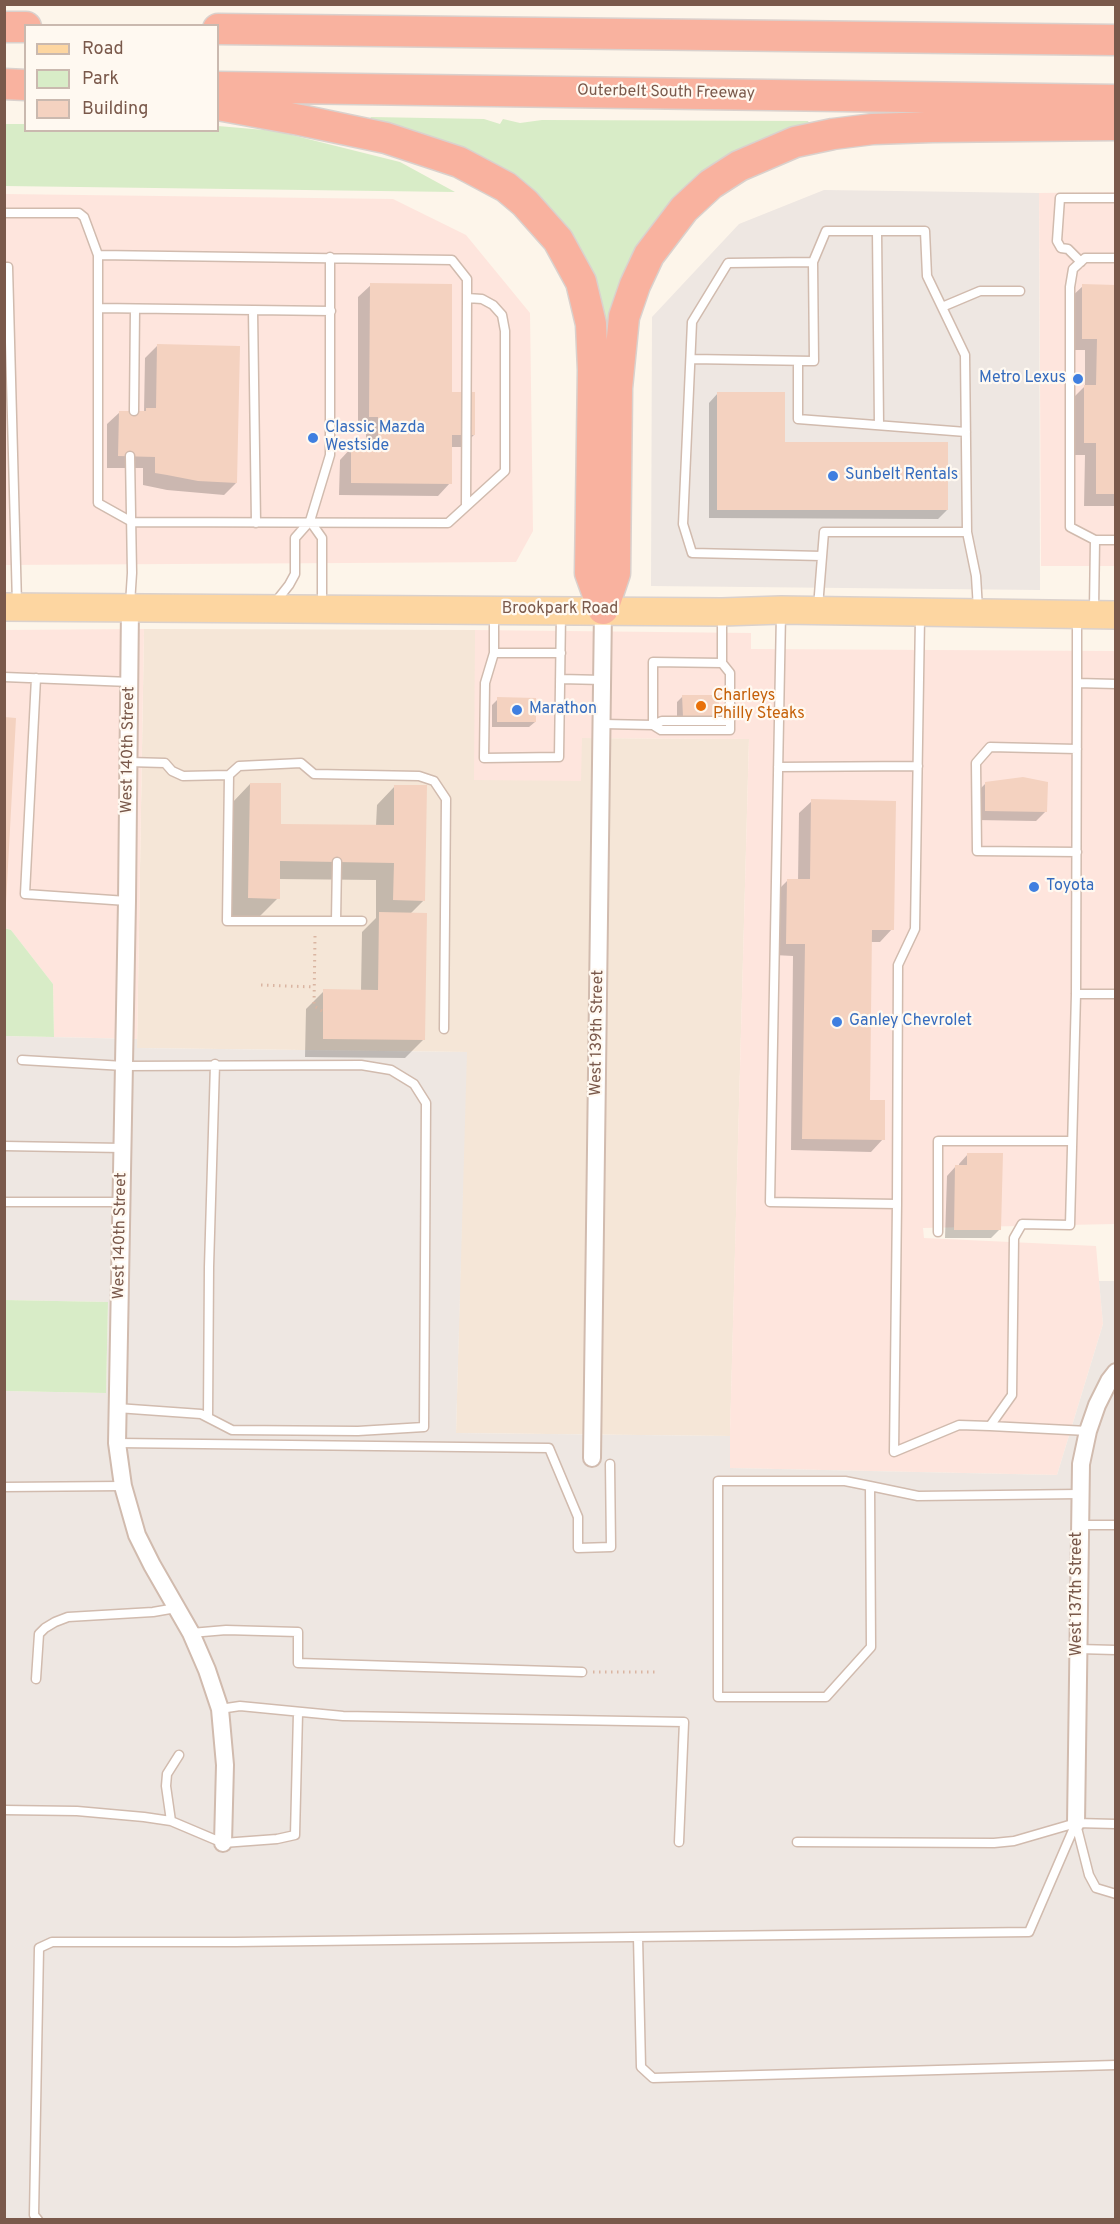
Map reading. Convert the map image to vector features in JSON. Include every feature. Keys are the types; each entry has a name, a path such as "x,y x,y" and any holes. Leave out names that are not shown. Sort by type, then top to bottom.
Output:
{"highway":[{"path":"4,27 24,27"},
{"path":"219,29 1116,40"},
{"path":"4,84 24,85"},
{"name":"Outerbelt South Freeway","path":"219,87 1116,100"},
{"path":"219,105 386,138 459,162 506,188 525,203 558,240 581,282 591,324 593,370 590,573 603,609"},
{"path":"603,609 615,573 617,388 624,317 634,285 649,255 664,232 684,209 711,184 739,166 795,142 833,134 873,129 932,127 1116,125"}],"main road":[{"name":"Brookpark Road","path":"11,607 603,609 722,612 817,610 1096,615"}],"street":[{"name":"West 140th Street","path":"130,607 117,1443 123,1486 137,1535 191,1633 220,1709 225,1766 222,1843"},
{"name":"West 139th Street","path":"592,1458 603,609"},
{"name":"West 137th Street","path":"1076,1823 1081,1464 1088,1431 1097,1405 1116,1372"}],"lane":[{"path":"1081,261 1068,249 1061,248 1057,241 1060,198 1116,198"},
{"path":"4,213 79,213 84,217 98,255 98,503 132,522 448,523 505,471 505,331 502,315 493,305 482,299 467,298"},
{"path":"691,359 814,361 813,262 826,231 925,231 927,276 965,356 967,532 976,576 979,613"},
{"path":"877,231 879,425"},
{"path":"98,255 452,260 467,279 466,506"},
{"path":"270,608 289,585 294,574 295,538 310,521 330,455 330,257"},
{"path":"1116,258 1085,258 1072,269 1070,287 1070,527 1095,540 1116,540"},
{"path":"813,262 728,263 693,322 683,524 692,553 822,556"},
{"path":"4,267 8,267 15,540 11,607"},
{"path":"942,307 980,291 1020,291"},
{"path":"98,308 331,312"},
{"path":"134,411 135,309"},
{"path":"253,310 256,523"},
{"path":"798,361 798,419 966,432"},
{"path":"130,456 132,522 130,607"},
{"path":"310,521 322,538 322,609"},
{"path":"817,610 824,532 967,532"},
{"path":"4,540 15,540"},
{"path":"990,1426 1012,1395 1014,1238 1022,1224 1070,1225 1076,994 1077,683 1096,615 1095,540"},
{"path":"494,610 494,653 485,682 484,758 559,757 561,610"},
{"path":"781,610 770,1202 897,1204"},
{"path":"603,724 653,725 661,730 730,730 730,673 722,663 722,612"},
{"path":"920,612 915,930 898,964 894,1452 959,1425 1088,1431"},
{"path":"494,653 561,653"},
{"path":"653,725 653,662 722,663"},
{"path":"4,676 130,682"},
{"path":"36,678 24,894 127,901"},
{"path":"560,679 603,680"},
{"path":"1077,683 1116,684"},
{"path":"1077,749 990,747 976,763 977,850 1077,852"},
{"path":"129,762 165,763 171,771 183,776 230,775"},
{"path":"362,921 227,921 230,775 239,765 302,763 314,774 419,776 434,781 446,799 444,1029"},
{"path":"778,767 918,766"},
{"path":"336,921 337,862"},
{"path":"1076,994 1116,994"},
{"path":"22,1060 124,1066 361,1065 391,1071 414,1084 426,1103 424,1427 358,1431 232,1430 201,1414 117,1408"},
{"path":"208,1417 209,1267 215,1064"},
{"path":"938,1232 938,1141 1072,1141"},
{"path":"4,1146 123,1148"},
{"path":"4,1202 122,1202"},
{"path":"117,1443 549,1448 578,1517 578,1548 611,1547 610,1464"},
{"path":"870,1486 871,1647 826,1697 718,1697 718,1481 845,1481 870,1486 918,1496 1079,1494"},
{"path":"4,1487 123,1486"},
{"path":"1079,1525 1116,1525"},
{"path":"36,1679 39,1635 55,1622 68,1617 153,1612 176,1608"},
{"path":"191,1633 226,1630 298,1632 298,1663 582,1672"},
{"path":"1078,1649 1116,1650"},
{"path":"220,1709 240,1706 298,1713 354,1716 684,1722 679,1842"},
{"path":"4,1810 77,1811 171,1821 222,1843 295,1836 298,1713"},
{"path":"171,1821 166,1786 167,1774 179,1755"},
{"path":"1076,1823 1089,1875 1096,1888 1116,1894"},
{"path":"38,2220 34,2215 39,1948 52,1942 236,1942 1029,1932 1076,1823"},
{"path":"797,1842 994,1843 1014,1841 1076,1823 1116,1824"},
{"path":"638,1937 641,2067 653,2078 1116,2066"}],"path":[{"path":"315,936 314,1006 322,1011"},
{"path":"261,985 314,987"},
{"path":"582,1672 657,1672"}],"shaded area":[{"path":"824,190 1039,193 1040,590 651,586 652,317 739,224"},
{"name":"Metro Lexus","path":"1115,192 1115,566 1041,566 1039,193"},
{"path":"5,194 393,199 466,235 530,313 533,531 516,562 5,565"},
{"path":"144,629 475,630 475,780 581,738 749,739 730,1436 456,1433 466,1052 137,1048"},
{"path":"144,629 137,1039 54,1037 53,984 11,930 5,928 4,630"},
{"path":"475,630 751,633 751,649 1115,651 1115,1224 923,1228 924,1238 1096,1246 1103,1324 1057,1475 729,1468 749,739 582,738 581,781 474,780"},
{"path":"5,1036 137,1039 137,1048 467,1052 456,1433 730,1436 730,1468 1057,1475 1103,1324 1099,1281 1115,1281 1115,2219 5,2219 5,1391 106,1393 108,1302 5,1300"}],"green space":[{"path":"371,117 484,119 500,124 503,119 520,123 542,120 808,121 810,125 729,160 613,321 601,322 562,231 369,120"},
{"path":"4,124 24,124 24,132 219,132 219,126 276,131 400,162 455,192 5,186"},
{"path":"4,928 11,930 53,984 54,1037 5,1036"},
{"path":"5,1300 108,1302 106,1393 5,1391"}],"building":[{"path":"370,283 452,284 452,392 475,392 475,435 452,435 452,484 351,483 351,446 378,446 378,417 369,417"},
{"path":"1082,284 1116,285 1116,494 1096,494 1096,443 1084,443 1084,385 1096,385 1097,339 1082,339"},
{"path":"157,344 240,346 237,483 198,481 155,473 155,457 118,456 119,411 146,411 146,408 156,408"},
{"name":"Sunbelt Rentals","path":"717,392 785,392 785,442 948,442 948,510 717,510"},
{"name":"Charleys Philly Steaks","path":"682,695 719,695 719,717 683,717"},
{"name":"Marathon","path":"497,697 536,698 536,722 497,722"},
{"path":"4,717 16,718 6,903 4,903"},
{"path":"1023,777 1048,782 1047,812 985,811 985,782"},
{"path":"250,783 281,783 281,824 394,825 394,785 427,785 425,901 393,900 394,863 280,861 280,899 248,898"},
{"name":"Ganley Chevrolet","path":"811,799 896,801 894,930 872,930 870,1100 885,1100 885,1140 802,1139 805,944 786,944 787,879 810,879"},
{"path":"379,912 427,913 425,1040 323,1039 323,989 378,990"},
{"path":"967,1153 1003,1153 1001,1230 954,1230 955,1165 967,1165"}],"place":[{"name":"Metro Lexus","path":"1078,379"},
{"name":"Classic Mazda Westside","path":"313,438"},
{"name":"Sunbelt Rentals","path":"833,476"},
{"name":"Charleys Philly Steaks","path":"701,706"},
{"name":"Marathon","path":"517,710"},
{"name":"Toyota","path":"1034,887"},
{"name":"Ganley Chevrolet","path":"837,1022"}]}
